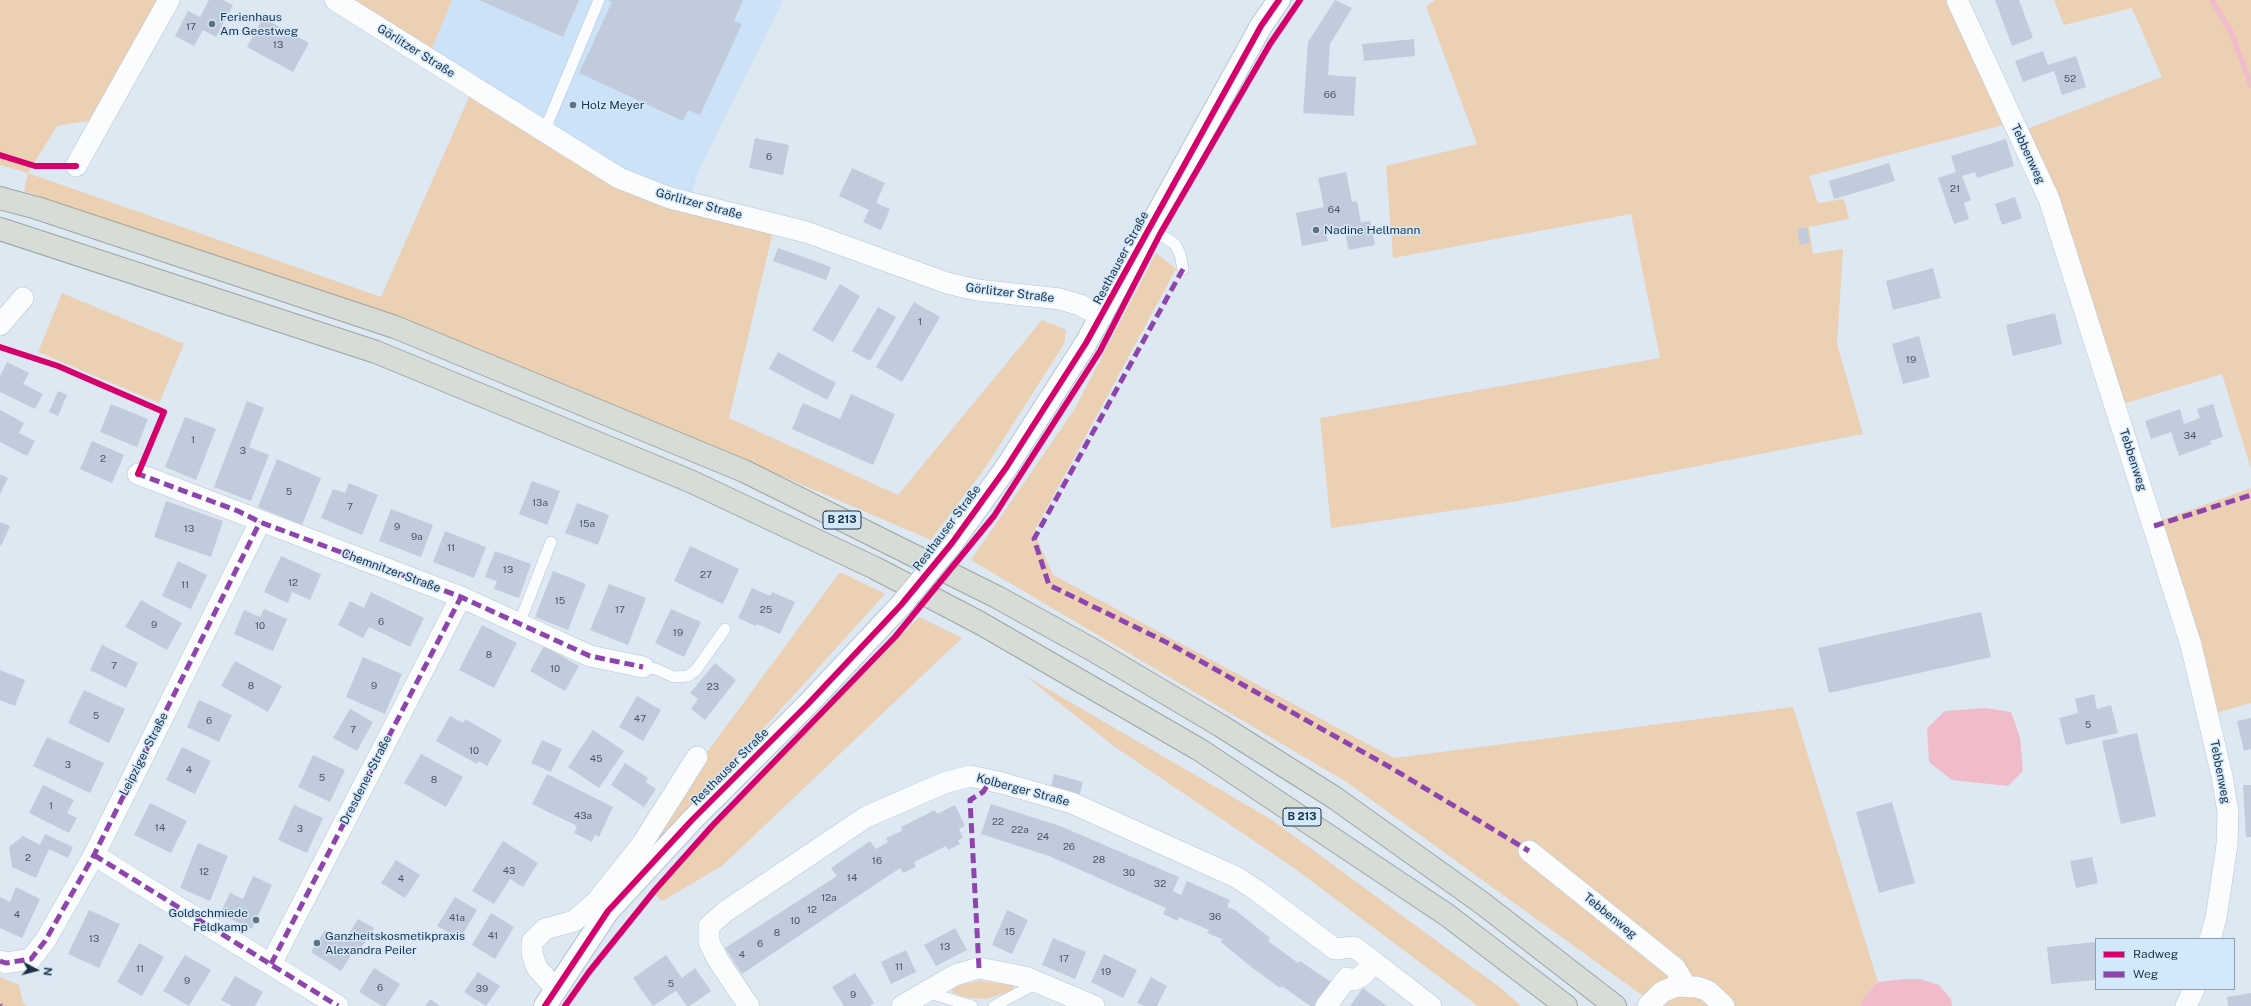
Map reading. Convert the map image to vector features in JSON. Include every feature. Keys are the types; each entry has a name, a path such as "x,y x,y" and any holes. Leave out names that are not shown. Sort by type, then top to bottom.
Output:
{"highway":[{"name":"B 213","path":"0,198 37,208 395,327 744,471 997,597 1215,722 1335,798 1482,903 1610,1002"},
{"name":"B 213","path":"0,229 376,352 690,481 875,568 980,623 1200,750 1447,915 1566,1006"},
{"path":"1509,962 1518,986 1542,1006"}],"street":[{"path":"76,166 169,0"},
{"name":"Görlitzer Straße","path":"335,0 619,178 670,198 806,232 947,284 977,290 1060,299 1080,305 1102,316"},
{"name":"Resthauser Straße","path":"551,998 608,911 692,820 807,706 901,605 952,543 1006,468 1102,316 1261,26 1278,0"},
{"name":"Tebbenweg","path":"1957,0 2049,199 2191,645 2222,776 2228,812 2227,845 2216,918 2210,938"},
{"path":"0,325 23,298"},
{"name":"Chemnitzer Straße","path":"138,474 238,511 260,522 461,597 590,656 643,667"},
{"name":"Leipziger Straße","path":"3,962 31,959 45,941 94,855 260,522"},
{"name":"Dresdener Straße","path":"271,964 461,597"},
{"name":"Resthauser Straße","path":"551,998 532,954 532,942 545,929 574,921 596,902 642,844 697,757"},
{"name":"Kolberger Straße","path":"749,1006 718,960 709,942 709,926 726,911 866,817 944,783 970,776 1002,783 1072,803 1236,877 1256,890 1335,949"},
{"name":"Tebbenweg","path":"1529,851 1675,968 1686,986"},
{"path":"94,855 338,1006"},
{"path":"1374,962 1363,975 1354,980 1348,978 1340,970 1335,949 1354,947 1374,962 1431,1006"},
{"path":"902,1006 955,975 979,968 1025,977 1094,1006"},
{"path":"1326,1006 1348,978"},
{"path":"1648,1006 1662,992 1676,986 1697,987 1708,991 1724,1006"},
{"path":"2186,1006 2194,990"}],"lane":[{"path":"544,132 599,0"},
{"path":"1149,228 1174,244 1180,254 1183,269"},
{"path":"519,624 551,542"},
{"path":"643,667 656,668 674,677 688,676 696,670 725,629"},
{"path":"994,1006 1037,983"},
{"path":"924,992 972,1006"}],"shaded area":[{"path":"0,0 158,0 93,120 57,126 28,173 0,165"},
{"path":"348,0 452,0 430,53"},
{"path":"452,0 783,0 698,172 692,192 627,173 430,53"},
{"path":"1435,0 1950,0 2007,124 1809,176 1818,203 1844,199 1849,219 1809,227 1813,254 1843,249 1837,344 1863,434 1512,502 1331,528 1320,418 1660,358 1631,214 1393,258 1386,166 1477,144 1426,6"},
{"path":"2054,0 2251,0 2251,469 2222,374 2123,404 2027,129 2162,77 2132,8 2064,25"},
{"path":"469,97 617,186 773,231 729,418 898,495 1042,320 1066,330 1064,344 985,468 931,540 749,462 399,320 24,191 28,173 381,297"},
{"path":"1156,253 1176,269 1034,532 1053,575 1394,758 1793,707 1878,982 1861,1001 1860,1006 1657,1006 1348,783 971,560 1074,410"},
{"path":"62,293 184,344 159,403 38,352"},
{"path":"2251,488 2251,703 2216,713 2162,520"},
{"path":"840,572 885,594 632,874 685,782"},
{"path":"919,617 962,638 722,866 662,901 651,891"},
{"path":"1024,675 1272,820 1502,989 1521,1006 1478,1006 1294,868 1115,747"},
{"path":"1985,708 2011,712 2020,737 2023,771 2008,786 1952,780 1929,762 1927,728 1945,711"},
{"path":"0,977 19,985 23,1003 27,1006 0,1006"},
{"path":"1920,979 1939,985 1951,999 1952,1006 1860,1006 1861,1001 1878,982"},
{"path":"980,981 1013,985 1014,988 1009,992 986,999 969,998 953,993 952,989 964,984"}],"building":[{"path":"209,0 223,0 233,5 216,37 203,30 194,46 175,36 188,11 200,17"},
{"path":"479,0 579,0 563,37"},
{"path":"608,0 743,0 734,21 742,24 700,115 688,110 683,121 579,73 612,2"},
{"path":"1335,0 1352,8 1330,44 1328,75 1356,77 1354,116 1303,113 1308,42"},
{"path":"1995,0 2019,0 2033,38 2012,46"},
{"path":"263,18 309,43 293,72 247,47"},
{"path":"1414,39 1415,56 1364,61 1362,44"},
{"path":"2043,51 2048,65 2076,56 2086,87 2062,95 2054,71 2023,82 2015,61"},
{"path":"755,138 789,145 783,175 749,168"},
{"path":"2006,139 2014,166 1977,178 1975,172 1962,176 1971,200 1964,203 1969,219 1954,224 1938,178 1956,172 1951,156"},
{"path":"1889,163 1895,181 1834,199 1829,181"},
{"path":"852,168 885,183 876,203 890,209 881,230 863,222 869,210 839,196"},
{"path":"1346,172 1352,202 1357,201 1361,223 1370,221 1375,245 1349,250 1344,229 1326,233 1328,241 1302,246 1296,213 1324,207 1318,178"},
{"path":"2015,197 2022,218 2002,225 1995,204"},
{"path":"1807,227 1810,243 1800,245 1797,229"},
{"path":"778,248 831,267 826,280 773,261"},
{"path":"1933,268 1941,298 1893,310 1886,281"},
{"path":"840,284 860,296 833,342 812,330"},
{"path":"914,302 940,317 902,382 876,367"},
{"path":"878,307 896,317 870,361 852,351"},
{"path":"2055,313 2062,344 2013,356 2006,325"},
{"path":"1919,336 1930,377 1903,384 1892,344"},
{"path":"778,352 836,383 827,400 769,369"},
{"path":"7,362 29,373 23,384 43,394 35,409 0,392 0,376"},
{"path":"58,391 67,395 58,416 49,412"},
{"path":"851,394 895,414 873,465 792,429 803,403 840,419"},
{"path":"247,401 264,408 249,447 269,455 251,501 214,487"},
{"path":"111,404 148,419 137,447 100,432"},
{"path":"2213,404 2223,437 2210,441 2212,444 2179,456 2171,432 2151,439 2145,421 2180,409 2184,424 2200,418 2197,409"},
{"path":"0,410 24,423 19,433 35,441 27,456 0,442"},
{"path":"185,417 216,429 196,480 165,467"},
{"path":"92,441 124,455 112,483 80,469"},
{"path":"277,459 321,478 302,525 258,507"},
{"path":"0,474 8,478 0,494"},
{"path":"532,481 560,491 547,525 519,514"},
{"path":"349,483 378,495 362,535 321,518 333,489 345,493"},
{"path":"166,501 223,521 211,557 154,537"},
{"path":"577,503 609,515 598,545 565,533"},
{"path":"391,509 433,525 421,557 379,541"},
{"path":"0,522 10,526 1,546 0,545"},
{"path":"445,531 486,547 474,578 433,562"},
{"path":"690,546 739,569 723,604 674,581"},
{"path":"495,551 531,564 519,598 494,589 497,581 485,577"},
{"path":"281,556 321,574 310,600 292,592 288,603 264,592"},
{"path":"178,561 207,575 191,609 162,596"},
{"path":"553,571 586,584 568,630 535,617"},
{"path":"609,584 646,598 628,645 590,630"},
{"path":"752,588 770,596 772,592 795,602 780,634 738,618"},
{"path":"371,592 424,618 410,647 369,627 363,638 338,625 350,601 364,608"},
{"path":"141,600 182,623 167,650 125,627"},
{"path":"264,609 287,619 273,651 234,634 244,610 260,617"},
{"path":"671,609 701,622 684,657 655,643"},
{"path":"1981,612 1991,657 1829,693 1818,648"},
{"path":"482,625 517,643 494,688 459,670"},
{"path":"102,645 138,663 126,688 90,670"},
{"path":"544,646 579,666 565,691 530,671"},
{"path":"363,657 402,674 385,714 346,697"},
{"path":"235,661 282,686 268,712 221,686"},
{"path":"715,663 736,680 705,720 691,709 698,699 690,693"},
{"path":"0,670 25,680 15,706 0,700"},
{"path":"84,690 125,709 109,743 68,723"},
{"path":"2094,694 2097,709 2111,705 2118,733 2066,745 2059,718 2078,713 2075,699"},
{"path":"637,696 661,710 643,741 619,727"},
{"path":"199,700 232,715 219,742 187,727"},
{"path":"350,709 373,722 357,751 333,738"},
{"path":"450,716 463,723 465,719 502,740 487,766 479,761 477,764 436,741"},
{"path":"2251,718 2251,749 2244,751 2237,721"},
{"path":"593,730 624,751 599,788 568,767"},
{"path":"2137,733 2156,816 2121,824 2102,741"},
{"path":"47,737 104,763 90,793 33,766"},
{"path":"542,740 562,749 551,772 531,763"},
{"path":"182,747 211,761 195,794 166,780"},
{"path":"421,754 463,777 446,807 404,783"},
{"path":"313,755 345,770 330,802 298,787"},
{"path":"625,763 648,778 646,782 656,789 644,807 611,785"},
{"path":"547,774 613,807 599,837 595,835 592,842 574,833 577,826 532,804"},
{"path":"1054,774 1083,782 1079,797 1050,790"},
{"path":"43,785 74,800 67,813 77,818 69,833 29,813"},
{"path":"2243,785 2251,785 2251,837 2246,837"},
{"path":"1892,802 1915,883 1879,893 1856,812"},
{"path":"150,803 187,821 171,853 134,835"},
{"path":"991,804 1060,826 1179,877 1173,891 1181,895 1187,881 1230,900 1227,907 1235,910 1270,938 1268,941 1298,963 1300,961 1331,982 1314,1006 1310,1006 1282,986 1280,988 1250,966 1221,942 1222,939 1207,933 1209,930 1179,917 1178,921 1163,914 1166,908 1049,856 981,834"},
{"path":"294,805 323,818 307,853 278,840"},
{"path":"955,805 965,826 959,829 963,838 958,840 960,844 948,850 946,846 914,862 916,867 903,873 900,868 742,974 725,948 837,876 831,868 870,841 876,849 888,842 886,838 902,831 901,827 935,810 937,814"},
{"path":"45,834 73,847 68,858 49,849 36,878 12,867 9,847 23,836 40,845"},
{"path":"503,841 538,863 523,887 510,879 494,904 472,891"},
{"path":"198,843 228,856 210,901 180,888"},
{"path":"2092,857 2098,883 2076,888 2070,861"},
{"path":"396,860 420,875 405,898 381,883"},
{"path":"253,876 272,885 252,929 220,914 230,893 243,899"},
{"path":"16,887 40,899 22,938 0,928 0,897 10,902"},
{"path":"455,897 477,910 460,939 437,926"},
{"path":"89,910 120,924 99,968 68,954"},
{"path":"1007,910 1028,920 1012,954 992,945"},
{"path":"491,913 514,927 495,959 472,945"},
{"path":"358,919 374,928 359,951 355,949 341,971 311,952 325,930 344,942"},
{"path":"955,928 967,950 936,966 924,945"},
{"path":"1053,938 1086,952 1075,979 1042,965"},
{"path":"2095,942 2095,980 2051,984 2047,947"},
{"path":"139,943 164,957 142,996 117,982"},
{"path":"906,950 916,972 891,984 881,962"},
{"path":"1104,954 1137,970 1123,998 1091,982"},
{"path":"185,955 211,970 189,1006 163,991"},
{"path":"666,955 682,978 695,968 711,991 690,1006 687,1006 676,991 653,1006 633,978"},
{"path":"374,968 400,984 386,1006 382,1006 359,992"},
{"path":"478,972 500,986 486,1006 464,992"},
{"path":"855,973 874,1003 870,1006 844,1006 832,987"},
{"path":"235,976 263,992 255,1006 232,1006 221,1000"},
{"path":"1151,977 1167,986 1157,1006 1144,1006 1137,1003"},
{"path":"1363,988 1387,1006 1350,1006"},
{"path":"2251,993 2251,1006 2228,1006 2227,997"},
{"path":"430,999 440,1006 425,1006"}],"waterway":[{"path":"2212,0 2231,32 2251,85"}],"marked path":[{"path":"1183,269 1034,539 1049,585 1170,644 1388,766 1529,851"},
{"path":"139,472 138,474 238,511 260,522 461,597 590,656 643,667"},
{"path":"2154,526 2251,495"},
{"path":"0,961 6,963 31,959 45,941 94,855 260,522"},
{"path":"271,964 461,597"},
{"path":"979,968 970,800 983,792 991,780"},
{"path":"94,855 338,1006"}],"cycle path":[{"path":"545,1006 608,911 692,820 807,705 901,605 952,543 1006,468 1086,343 1261,26 1279,0"},
{"path":"565,1006 589,972 655,890 712,826 895,637 994,516 1100,351 1160,234 1270,44 1300,0"},
{"path":"0,155 35,166 76,166"},
{"path":"0,347 58,366 164,412 138,474"}],"place":[{"name":"Ferienhaus Am Geestweg","path":"212,24"},
{"name":"Holz Meyer","path":"573,105"},
{"name":"Nadine Hellmann","path":"1316,230"},
{"name":"Goldschmiede Feldkamp","path":"256,920"},
{"name":"Ganzheitskosmetikpraxis Alexandra Peiler","path":"317,943"}]}
